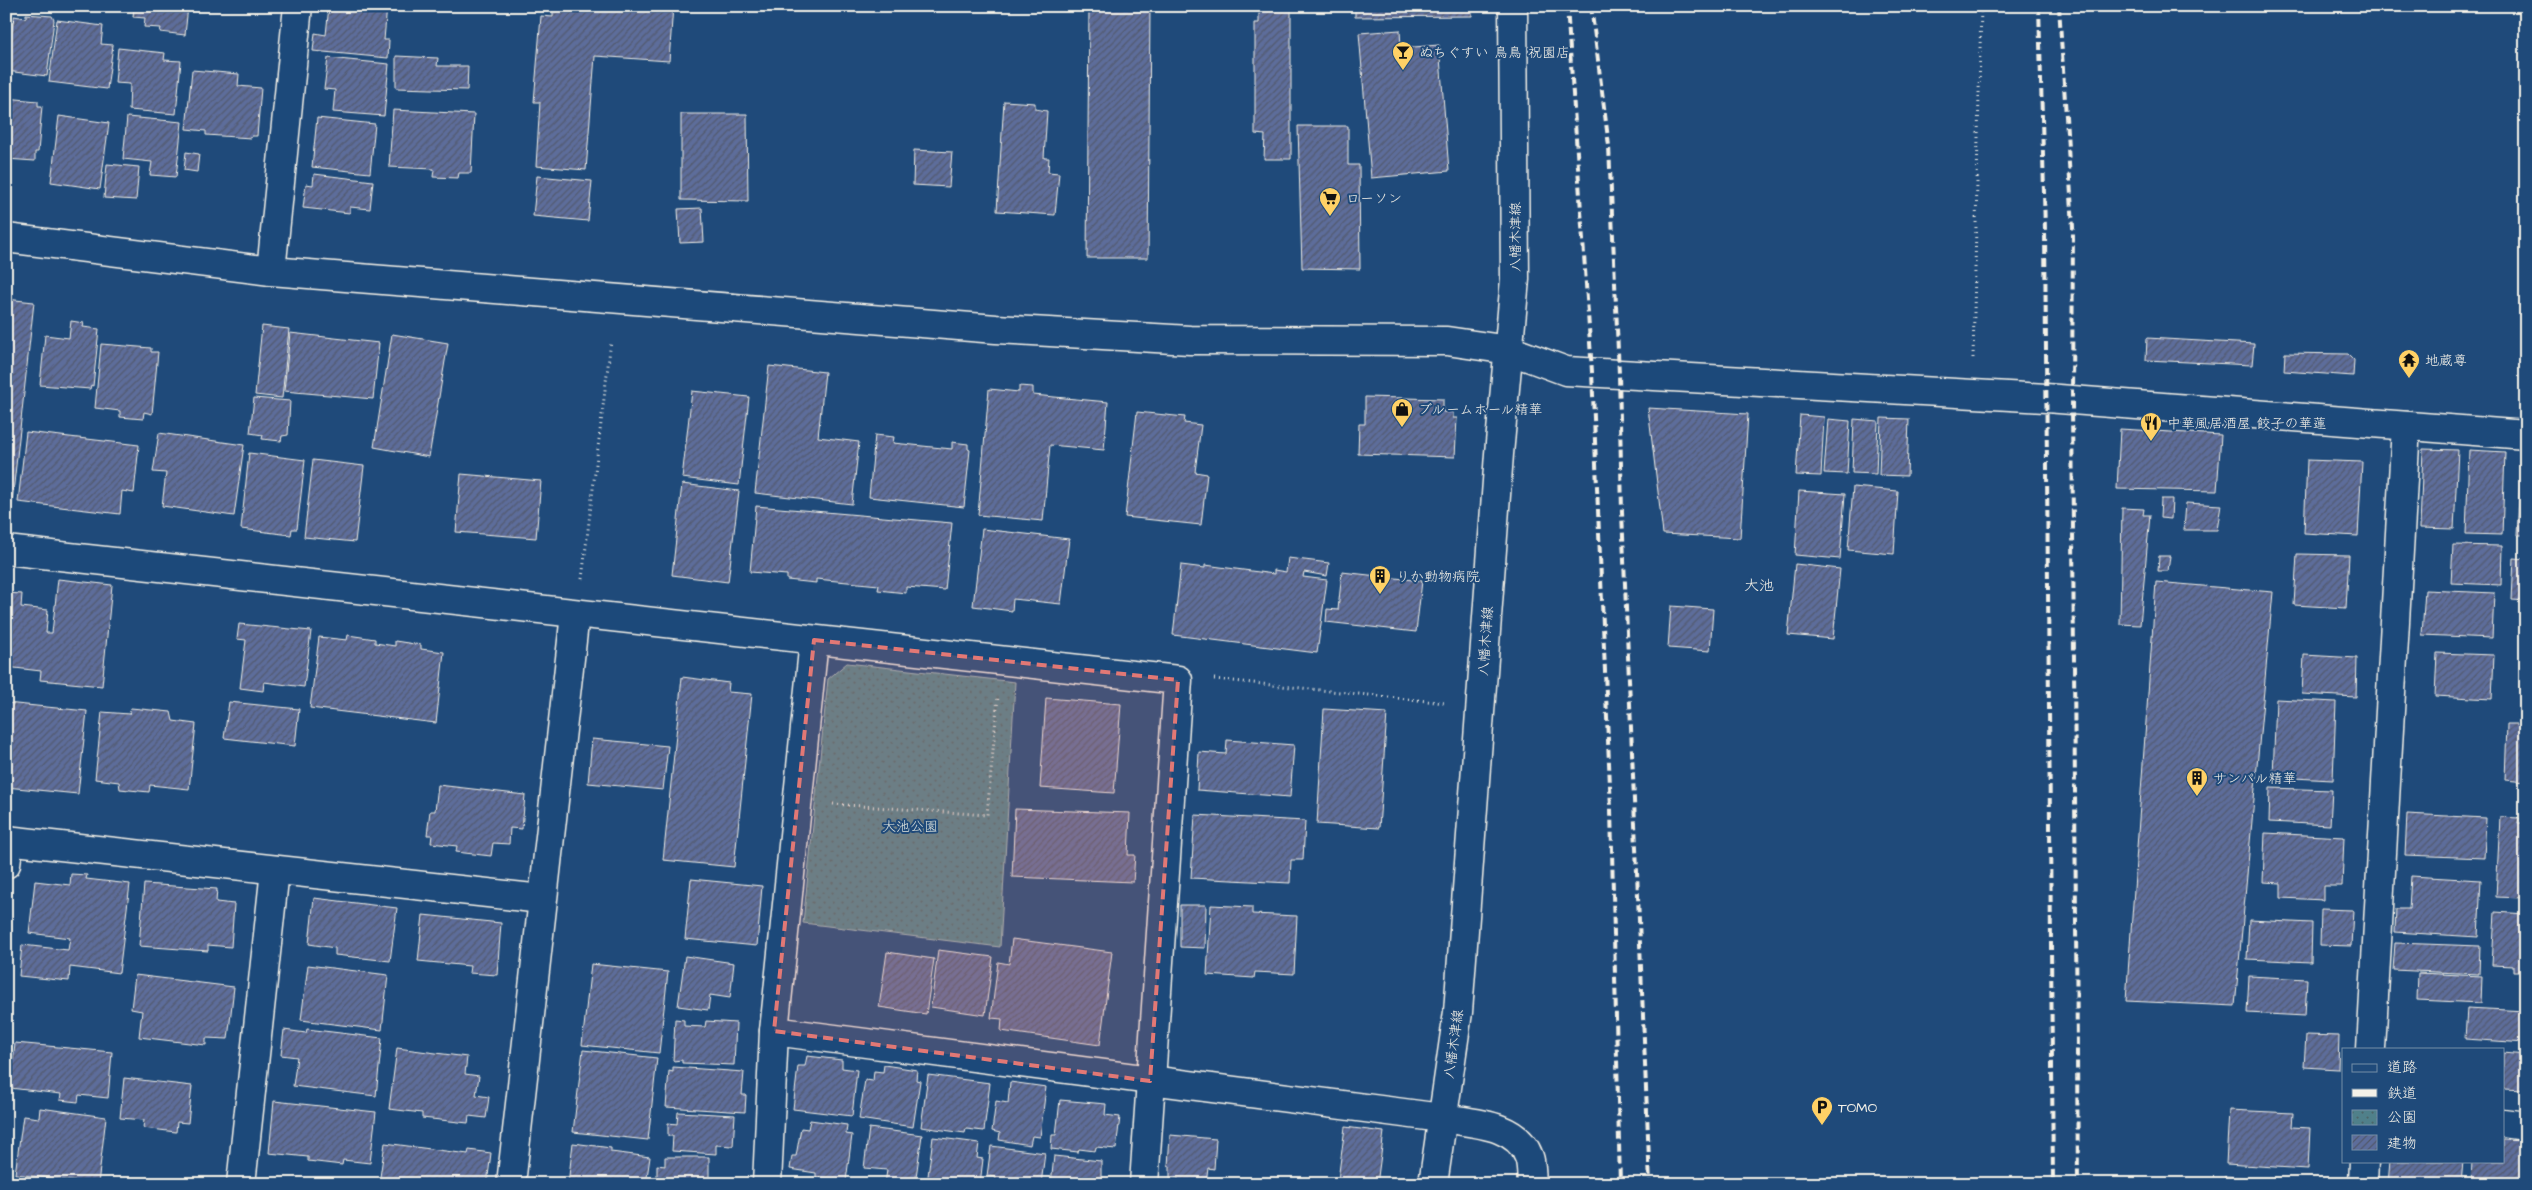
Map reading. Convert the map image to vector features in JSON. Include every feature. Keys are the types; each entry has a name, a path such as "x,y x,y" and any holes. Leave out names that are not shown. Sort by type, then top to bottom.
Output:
{"street":[{"path":"271,271 298,6"},
{"name":"八幡木津線","path":"1433,1184 1458,1012 1515,279 1513,6"},
{"path":"6,238 271,271 996,329 1190,340 1447,341 1509,350 1566,371 1973,394 2526,435"},
{"path":"2372,1048 2406,426"},
{"path":"6,550 1178,680 1144,1184"},
{"path":"511,1184 575,614"},
{"path":"767,1184 774,1030 814,640"},
{"path":"7,848 275,870 542,899"},
{"path":"241,1184 275,870"},
{"path":"774,1030 1442,1118 1506,1131 1519,1140 1529,1157 1532,1184"},
{"path":"2504,1123 2526,1126"},
{"path":"2363,1184 2364,1162"}],"path":[{"path":"1973,394 1981,6"},
{"path":"575,614 580,597 611,341"},
{"path":"797,801 987,815 1001,660"},
{"path":"1178,680 1199,677 1448,703"}],"highlighted area":[{"path":"814,640 1178,680 1150,1081 774,1031"}],"green space":[{"name":"大池公園","path":"847,663 1015,682 1000,947 803,923 828,679"}],"building":[{"path":"134,6 188,6 185,35 160,32 161,28 144,27 145,18 133,17"},
{"path":"329,6 387,6 384,40 389,40 388,58 313,51 315,33 326,35"},
{"path":"553,6 673,6 669,61 595,56 586,170 536,166 540,102 534,102 541,16 553,17"},
{"path":"1089,6 1150,6 1148,258 1087,258"},
{"path":"1259,6 1291,6 1291,159 1264,159 1265,135 1255,134 1255,23 1259,23"},
{"path":"1355,6 1472,6 1472,16 1355,17"},
{"path":"26,14 52,16 54,20 47,76 6,71 8,45 10,45 14,16 26,18"},
{"path":"57,20 103,26 101,44 113,45 107,89 49,82"},
{"path":"1400,30 1401,48 1439,45 1449,171 1371,178 1359,33"},
{"path":"118,48 165,53 164,60 181,61 176,114 129,110 130,84 115,83"},
{"path":"396,56 438,58 437,66 468,66 467,90 396,88"},
{"path":"328,58 389,64 384,116 333,112 335,90 324,89"},
{"path":"192,70 239,74 238,86 261,88 257,136 252,136 251,138 206,135 206,131 186,129"},
{"path":"6,98 38,101 38,106 42,106 38,152 35,152 35,161 6,159"},
{"path":"1004,101 1035,103 1035,109 1047,111 1044,158 1049,158 1048,172 1059,173 1055,215 997,211"},
{"path":"393,110 474,114 471,173 459,173 458,178 433,177 434,169 389,167"},
{"path":"681,114 747,114 748,201 681,200"},
{"path":"59,116 109,123 100,189 51,182"},
{"path":"127,117 182,122 176,177 150,175 152,162 123,159"},
{"path":"317,118 375,124 370,173 312,167"},
{"name":"ローソン","path":"1298,126 1348,126 1348,165 1359,165 1360,269 1302,268"},
{"path":"914,150 952,152 949,187 913,185"},
{"path":"186,152 199,154 197,172 184,170"},
{"path":"107,164 139,167 136,200 104,198"},
{"path":"314,174 373,181 370,209 350,207 350,213 303,208 306,184 313,185"},
{"path":"537,176 592,181 588,221 533,216"},
{"path":"702,208 704,242 680,243 678,209"},
{"path":"6,299 34,302 10,520 6,520"},
{"path":"71,321 84,323 83,327 99,329 93,386 91,385 90,389 40,385 45,335 69,338"},
{"path":"262,326 289,329 282,398 255,395"},
{"path":"290,333 379,343 373,399 284,391"},
{"path":"392,334 448,343 429,457 374,447"},
{"path":"2147,338 2254,344 2252,365 2146,360"},
{"path":"101,344 151,348 151,352 158,352 152,414 144,412 143,419 120,417 120,411 95,408"},
{"path":"2285,353 2348,354 2354,360 2353,376 2284,371"},
{"path":"769,366 825,372 818,437 859,442 852,504 755,493"},
{"path":"1019,386 1033,387 1033,395 1108,402 1104,450 1050,445 1043,521 978,515 989,389 1019,392"},
{"path":"692,391 749,397 739,485 682,478"},
{"path":"1365,397 1443,399 1443,412 1453,412 1453,418 1457,418 1455,457 1358,454 1359,424 1365,424"},
{"path":"254,398 290,401 288,435 282,436 281,441 262,439 263,435 250,433"},
{"path":"1648,408 1748,414 1740,538 1663,534"},
{"path":"1137,412 1185,417 1184,423 1201,425 1195,472 1207,474 1201,525 1125,517"},
{"path":"1800,415 1824,417 1821,476 1796,475"},
{"path":"1881,418 1909,419 1907,476 1879,475"},
{"path":"1828,419 1850,421 1847,474 1824,473"},
{"path":"1854,419 1878,421 1876,474 1852,473"},
{"path":"2120,429 2221,435 2217,491 2117,489"},
{"path":"26,432 139,445 134,493 122,491 120,514 18,502"},
{"path":"159,433 244,445 234,516 162,506 166,473 153,472"},
{"path":"875,435 894,437 893,443 952,449 952,442 968,444 968,449 970,450 964,507 869,497"},
{"path":"2423,449 2458,450 2454,529 2420,528"},
{"path":"2469,450 2505,452 2502,535 2466,534"},
{"path":"249,453 305,460 297,529 292,529 291,535 241,529"},
{"path":"2521,459 2526,459 2526,535 2517,535"},
{"path":"313,460 364,466 355,542 304,537"},
{"path":"2307,460 2362,462 2358,536 2304,533"},
{"path":"461,474 541,481 536,538 456,532"},
{"path":"682,484 739,491 728,582 672,575"},
{"path":"1853,487 1898,491 1894,554 1848,550"},
{"path":"1799,491 1845,494 1840,559 1795,555"},
{"path":"2161,499 2172,499 2171,519 2160,518"},
{"path":"2186,503 2221,505 2217,530 2184,530"},
{"path":"756,506 952,523 945,590 906,587 906,593 878,590 879,585 816,579 816,583 787,580 787,575 750,572"},
{"path":"2122,508 2144,509 2143,515 2150,515 2140,625 2120,624"},
{"path":"982,529 1069,539 1061,604 1013,599 1012,611 973,606"},
{"path":"2453,545 2502,546 2501,585 2451,583"},
{"path":"2297,554 2349,555 2346,608 2294,605"},
{"path":"2159,556 2170,556 2168,571 2158,571"},
{"path":"1288,558 1329,563 1327,576 1304,572 1303,577 1327,580 1317,653 1173,635 1181,565 1205,568 1205,565 1274,574 1274,570 1286,572"},
{"path":"2514,558 2526,559 2526,601 2512,600"},
{"path":"1795,564 1840,569 1833,639 1788,635"},
{"name":"りか動物病院","path":"1342,572 1422,581 1416,632 1326,622 1327,609 1338,610"},
{"path":"58,579 112,585 102,686 40,680 41,671 6,667 6,593 22,594 21,607 48,610 46,633 52,633"},
{"name":"サンパル精華","path":"2156,582 2273,592 2235,1006 2126,1001"},
{"path":"2425,590 2494,593 2492,638 2422,635"},
{"path":"1671,606 1713,609 1710,651 1668,648"},
{"path":"239,624 311,631 304,687 264,682 263,691 240,688 246,640 237,639"},
{"path":"348,635 375,639 375,643 395,646 395,641 421,645 421,649 444,652 436,723 310,708 319,637 347,640"},
{"path":"2437,653 2494,655 2492,699 2435,696"},
{"path":"2304,655 2357,658 2356,697 2302,694"},
{"path":"682,677 729,683 728,692 752,694 734,867 663,860"},
{"path":"1046,698 1121,704 1114,793 1040,788"},
{"path":"2276,699 2336,702 2333,780 2273,777"},
{"path":"229,702 299,709 295,746 224,738"},
{"path":"6,703 87,711 78,794 6,787"},
{"path":"131,708 171,712 173,721 196,724 189,789 150,785 149,792 120,789 119,782 95,779 102,712 129,714"},
{"path":"1324,709 1387,713 1379,828 1317,824"},
{"path":"2507,724 2526,724 2526,782 2505,780"},
{"path":"592,739 668,746 663,790 588,783"},
{"path":"1227,740 1294,745 1290,797 1197,790 1199,752 1226,754"},
{"path":"438,785 525,795 522,829 510,828 509,844 493,843 491,856 456,852 457,846 431,843 432,835 427,835 430,811 435,811"},
{"path":"2270,788 2332,790 2330,825 2269,822"},
{"path":"1015,809 1130,813 1128,855 1135,855 1133,882 1012,877"},
{"path":"2407,814 2486,818 2484,858 2405,855"},
{"path":"1195,815 1305,821 1303,860 1291,860 1290,883 1191,878"},
{"path":"2500,817 2519,818 2518,823 2526,823 2523,898 2496,897"},
{"path":"2265,833 2344,837 2342,886 2324,886 2324,900 2281,898 2281,883 2263,882"},
{"path":"71,874 87,875 86,879 130,884 119,973 70,967 69,981 19,976 22,945 68,950 70,938 29,933 35,881 70,885"},
{"path":"2411,876 2481,880 2478,937 2395,932 2396,909 2409,909"},
{"path":"691,879 762,886 757,946 685,939"},
{"path":"144,884 217,889 216,902 234,904 231,947 208,945 208,951 139,946"},
{"path":"314,898 397,908 390,961 335,955 335,948 309,944"},
{"path":"1180,905 1206,905 1205,948 1180,947"},
{"path":"1211,905 1252,907 1252,914 1297,916 1294,974 1255,972 1254,978 1207,975"},
{"path":"2321,909 2353,910 2351,946 2320,945"},
{"path":"2495,912 2526,914 2526,972 2514,972 2514,966 2492,965"},
{"path":"423,915 501,923 497,975 469,973 470,966 418,961"},
{"path":"2249,920 2312,923 2311,962 2247,959"},
{"path":"1012,939 1112,952 1100,1045 1001,1031 1002,1019 991,1018 998,962 1009,964"},
{"path":"2395,943 2480,946 2479,974 2393,970"},
{"path":"938,950 993,957 985,1015 931,1007"},
{"path":"887,952 934,959 926,1014 879,1007"},
{"path":"685,956 734,963 730,998 710,995 708,1010 678,1006"},
{"path":"591,964 668,972 659,1053 582,1045"},
{"path":"308,965 388,975 382,1030 301,1020"},
{"path":"2418,973 2482,976 2481,1003 2417,1000"},
{"path":"135,975 234,987 228,1039 206,1038 206,1045 139,1037 142,1011 131,1009"},
{"path":"2249,976 2307,979 2305,1016 2247,1013"},
{"path":"2467,1008 2526,1011 2526,1043 2465,1039"},
{"path":"675,1019 684,1020 684,1026 705,1027 706,1021 736,1023 734,1065 682,1063 682,1060 673,1061"},
{"path":"307,1029 382,1038 376,1096 293,1086 297,1057 281,1055 284,1030 306,1033"},
{"path":"2306,1035 2339,1036 2338,1069 2304,1067"},
{"path":"15,1043 112,1052 108,1098 79,1095 78,1102 60,1100 61,1094 10,1088"},
{"path":"397,1048 467,1057 465,1074 479,1076 476,1095 489,1097 486,1118 469,1116 468,1123 422,1118 422,1113 389,1109"},
{"path":"583,1050 657,1058 648,1140 573,1132"},
{"path":"2504,1053 2526,1055 2526,1090 2504,1089"},
{"path":"807,1056 842,1060 842,1068 857,1070 852,1116 793,1109 798,1066 805,1066"},
{"path":"884,1065 917,1070 916,1080 920,1081 913,1127 859,1119 865,1080 873,1081 874,1071 883,1072"},
{"path":"673,1067 744,1072 742,1095 746,1095 745,1112 666,1107 669,1071 673,1072"},
{"path":"928,1075 990,1083 984,1131 966,1129 965,1133 921,1127"},
{"path":"124,1078 192,1086 188,1123 177,1122 176,1132 143,1128 144,1120 120,1118"},
{"path":"1010,1082 1046,1087 1040,1137 1032,1136 1030,1145 999,1140 1000,1133 992,1131 996,1101 1008,1103"},
{"path":"1060,1100 1106,1104 1105,1115 1120,1117 1116,1149 1096,1147 1095,1151 1079,1149 1078,1152 1051,1149 1052,1135 1056,1135"},
{"path":"274,1101 376,1112 370,1163 343,1160 342,1165 308,1161 308,1157 269,1153"},
{"path":"40,1108 106,1117 98,1184 15,1174 23,1116 39,1118"},
{"path":"2229,1110 2293,1113 2292,1127 2310,1128 2308,1169 2226,1164"},
{"path":"678,1112 735,1115 733,1146 716,1145 716,1154 672,1151 673,1136 668,1136 668,1123 677,1124"},
{"path":"810,1120 847,1125 846,1134 852,1135 846,1181 816,1177 816,1173 790,1169 792,1156 796,1156 801,1128 808,1129"},
{"path":"1345,1127 1384,1132 1377,1184 1324,1184 1325,1179 1338,1180"},
{"path":"869,1128 922,1135 915,1184 885,1184 887,1170 864,1168"},
{"path":"1170,1135 1216,1139 1214,1169 1208,1168 1206,1184 1166,1184 1178,1183 1178,1178 1170,1178 1170,1166 1168,1166"},
{"path":"933,1137 979,1143 977,1158 983,1159 980,1184 927,1184"},
{"path":"2504,1140 2526,1141 2526,1184 2471,1184 2472,1162 2504,1162"},
{"path":"385,1143 468,1154 469,1150 491,1153 487,1184 379,1184"},
{"path":"573,1143 611,1148 611,1152 650,1157 646,1184 568,1184"},
{"path":"991,1146 1045,1153 1041,1184 995,1184 996,1177 987,1176"},
{"path":"1054,1156 1101,1161 1101,1184 1051,1184"},
{"path":"665,1157 709,1157 709,1184 657,1184 657,1165 665,1166"},
{"path":"2390,1162 2463,1162 2461,1184 2388,1184"},
{"path":"2225,1176 2286,1181 2286,1184 2224,1184"}],"railway":[{"path":"1567,6 1592,372 1611,809 1620,1184"},
{"path":"1591,6 1609,146 1650,1184"},
{"path":"2039,6 2045,230 2053,1184"},
{"path":"2059,6 2073,227 2072,400 2078,1184"}],"place":[{"name":"ぬちぐすい 鳥鳥 祝園店","path":"1403,71"},
{"name":"ローソン","path":"1330,217"},
{"name":"地蔵尊","path":"2409,379"},
{"name":"ブルームホール精華","path":"1402,428"},
{"name":"中華風居酒屋 餃子の華蓮","path":"2151,442"},
{"name":"りか動物病院","path":"1380,595"},
{"name":"サンパル精華","path":"2197,797"},
{"name":"TOMO","path":"1822,1126"}],"district":[{"name":"大池","path":"1759,585"}]}
